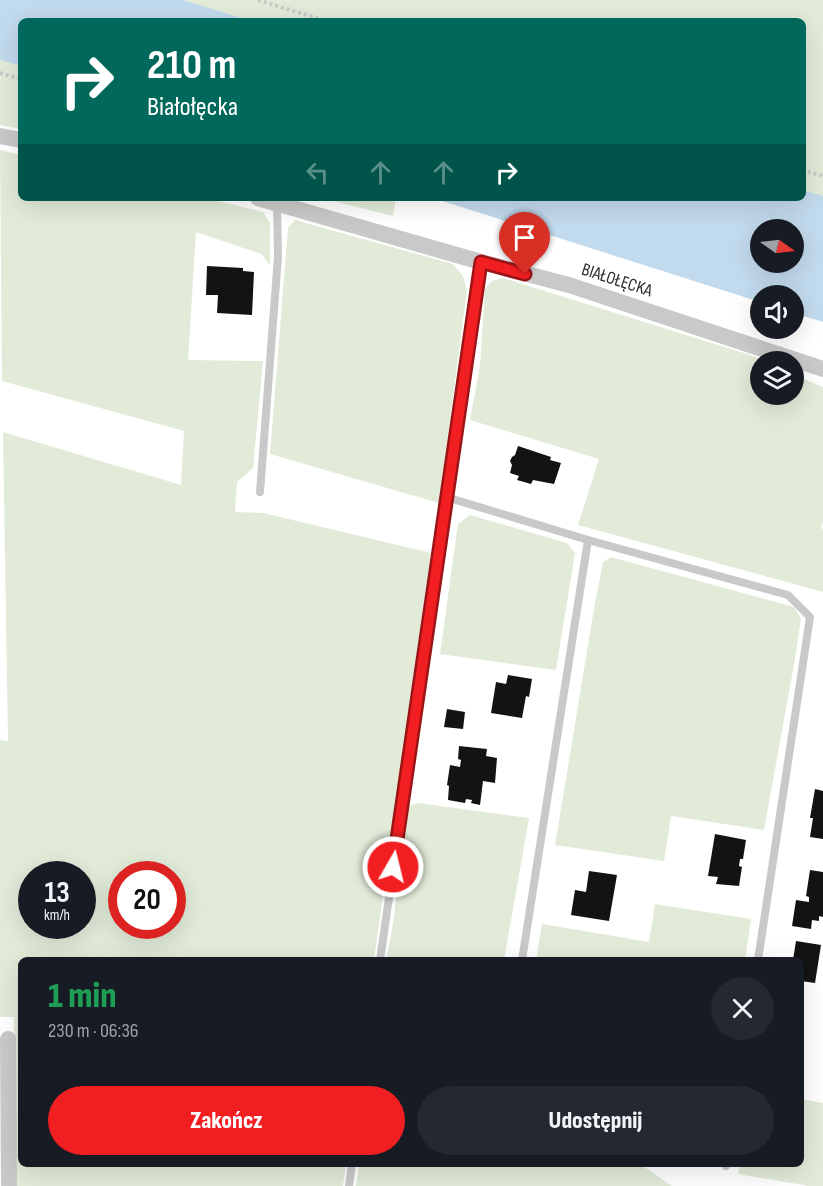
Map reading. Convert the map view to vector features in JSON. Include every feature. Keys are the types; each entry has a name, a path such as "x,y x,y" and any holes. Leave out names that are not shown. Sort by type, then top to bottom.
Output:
{"street":[{"path":"0,136 18,139"},
{"name":"BIAŁOŁĘCKA","path":"270,201 569,285 823,369"},
{"path":"8,1039 9,1186"}],"lane":[{"path":"260,492 278,257 278,203"},
{"path":"380,957 481,262"},
{"path":"446,497 588,540 788,595 810,617 758,957"},
{"path":"522,957 588,540"},
{"path":"349,1186 352,1167"}],"path":[{"path":"258,0 316,18"},
{"path":"0,73 18,78"},
{"path":"806,171 823,176"}],"green space":[{"path":"176,0 823,0 823,198 806,193 806,18 235,18"},
{"path":"0,60 18,65 18,128 0,125"},
{"path":"0,150 18,154 18,201 217,201 263,212 270,223 270,265 261,254 196,232 188,360 263,361 253,468 237,482 235,512 263,513 431,553 374,957 18,957 18,1167 346,1167 343,1186 15,1186 14,1017 0,1017 0,740 8,741 3,432 181,485 184,431 2,381"},
{"path":"333,201 396,201 393,216"},
{"path":"295,220 453,264 463,276 467,290 439,503 270,454 288,228"},
{"path":"503,278 750,355 750,405 804,405 804,379 823,387 823,522 821,528 823,529 823,592 578,525 599,459 470,420 480,366 485,289 492,281"},
{"path":"470,515 567,543 575,553 556,670 440,654 458,524"},
{"path":"611,557 794,607 801,619 764,830 671,816 664,861 555,845 595,603 603,562"},
{"path":"418,803 529,818 505,957 387,957 409,806"},
{"path":"655,904 751,919 745,957 536,957 542,924 649,942"},
{"path":"804,1100 823,1103 823,1186 809,1186 738,1174 739,1167 804,1167"},
{"path":"359,1167 644,1167 672,1186 356,1186"}],"water":[{"path":"0,0 182,0 242,18 18,18 18,65 0,60"},
{"path":"806,191 823,196 823,322 804,316 804,285 750,285 750,299 442,201 806,201"}],"building":[{"path":"207,266 243,268 243,271 254,272 252,315 217,313 218,295 206,295"},
{"path":"518,446 551,457 550,460 561,463 554,484 533,480 531,484 517,480 519,476 510,473 512,465 510,461"},
{"path":"508,675 532,679 522,718 491,713 496,682 506,684"},
{"path":"447,709 465,712 463,729 444,727"},
{"path":"459,746 487,749 486,756 497,758 495,783 483,781 480,805 466,799 465,803 448,800 449,786 447,785 450,765 460,767"},
{"path":"815,789 823,791 823,839 810,837 813,818 810,818"},
{"path":"715,834 746,840 743,859 740,859 739,866 742,867 739,886 716,884 718,877 708,876"},
{"path":"810,870 823,872 823,917 819,916 819,921 812,920 811,929 792,926 796,900 809,902 809,897 806,896"},
{"path":"589,871 617,875 609,921 571,915 575,890 586,892"},
{"path":"796,941 821,945 815,983 804,981 804,957 793,957"}],"route":[{"path":"393,867 481,262 525,274"}]}
